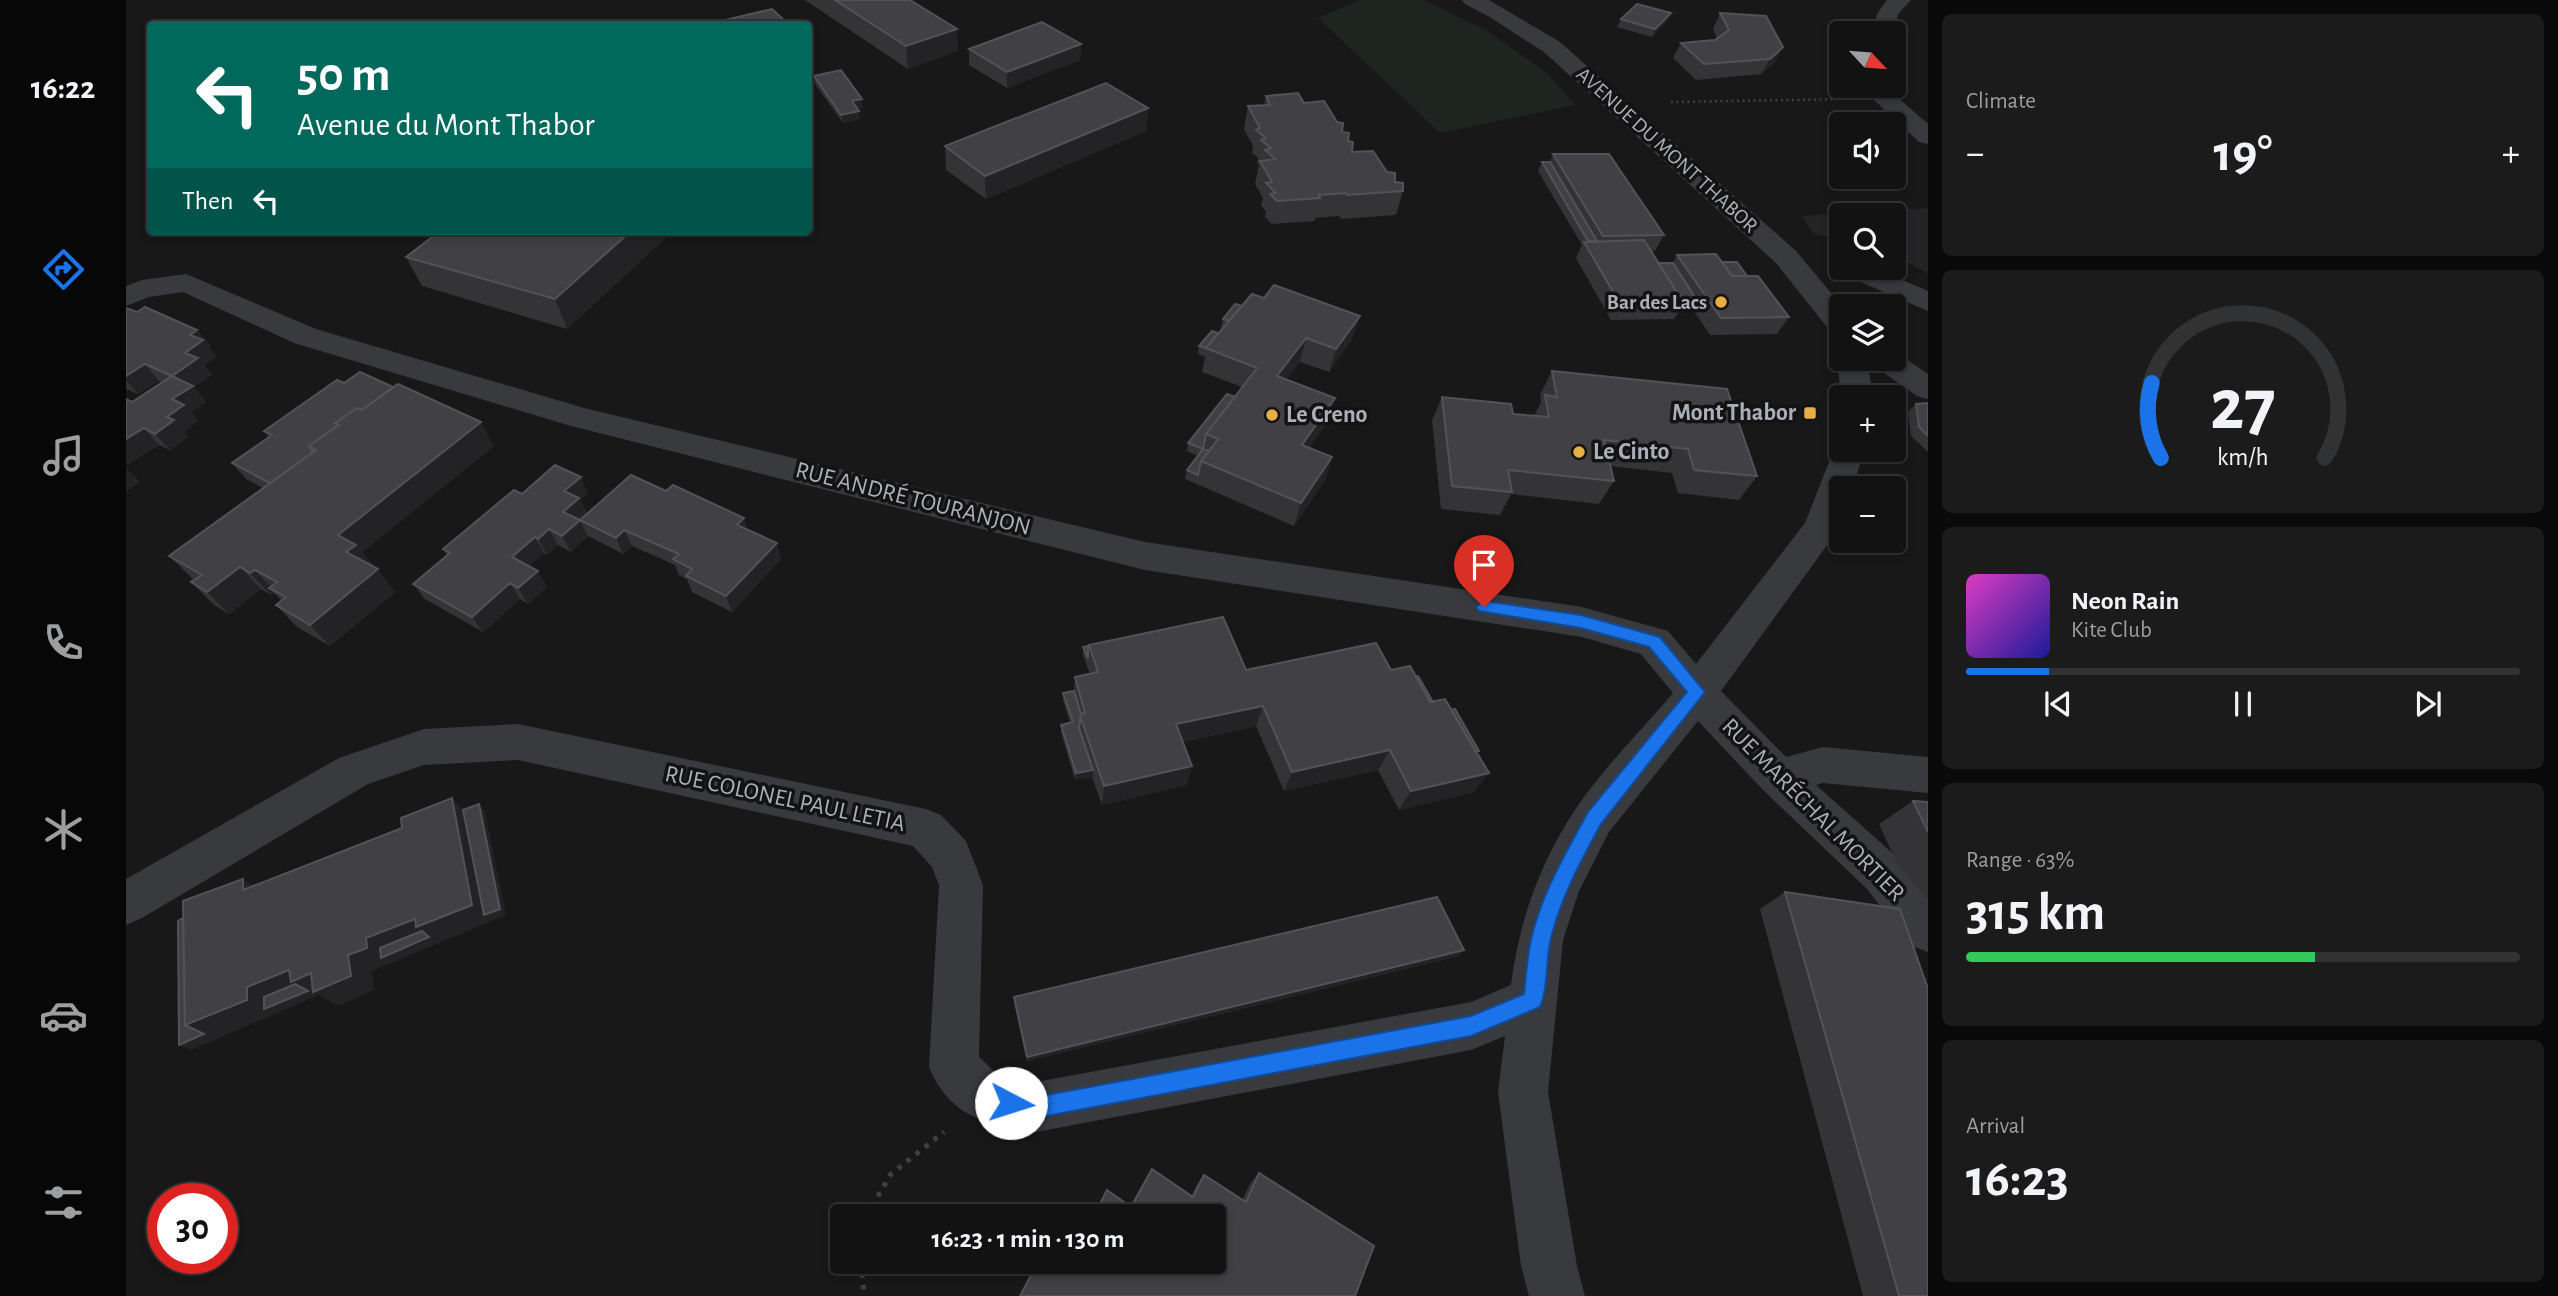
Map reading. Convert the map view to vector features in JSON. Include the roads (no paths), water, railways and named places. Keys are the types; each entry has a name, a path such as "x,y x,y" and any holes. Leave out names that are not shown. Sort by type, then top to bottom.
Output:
{"street":[{"name":"AVENUE DU MONT THABOR","path":"1472,0 1496,11 1552,47 1786,257 1829,309"},
{"path":"1885,21 1892,5 1900,0"},
{"path":"1889,98 1928,137"},
{"path":"1786,257 1829,261"},
{"path":"1879,280 1928,302"},
{"name":"RUE ANDRÉ TOURANJON","path":"126,297 142,289 186,283 305,336 582,418 1145,556 1581,622 1654,642 1697,692"},
{"path":"1902,371 1928,389"},
{"path":"1557,1296 1549,1266 1523,1092 1540,940 1558,885 1594,818 1697,692 1821,528 1845,462"},
{"name":"RUE MARÉCHAL MORTIER","path":"1697,692 1778,777 1882,873 1928,930"},
{"name":"RUE COLONEL PAUL LETIA","path":"126,903 354,771 424,747 518,743 926,829 950,855 961,886 954,1067 986,1098 1036,1107 1471,1026 1533,1000"},
{"path":"1778,777 1823,765 1928,775"}],"place":[{"name":"Bar des Lacs","path":"1721,302"},
{"name":"Mont Thabor","path":"1810,413"},
{"name":"Le Creno","path":"1272,415"},
{"name":"Le Cinto","path":"1579,452"}]}
